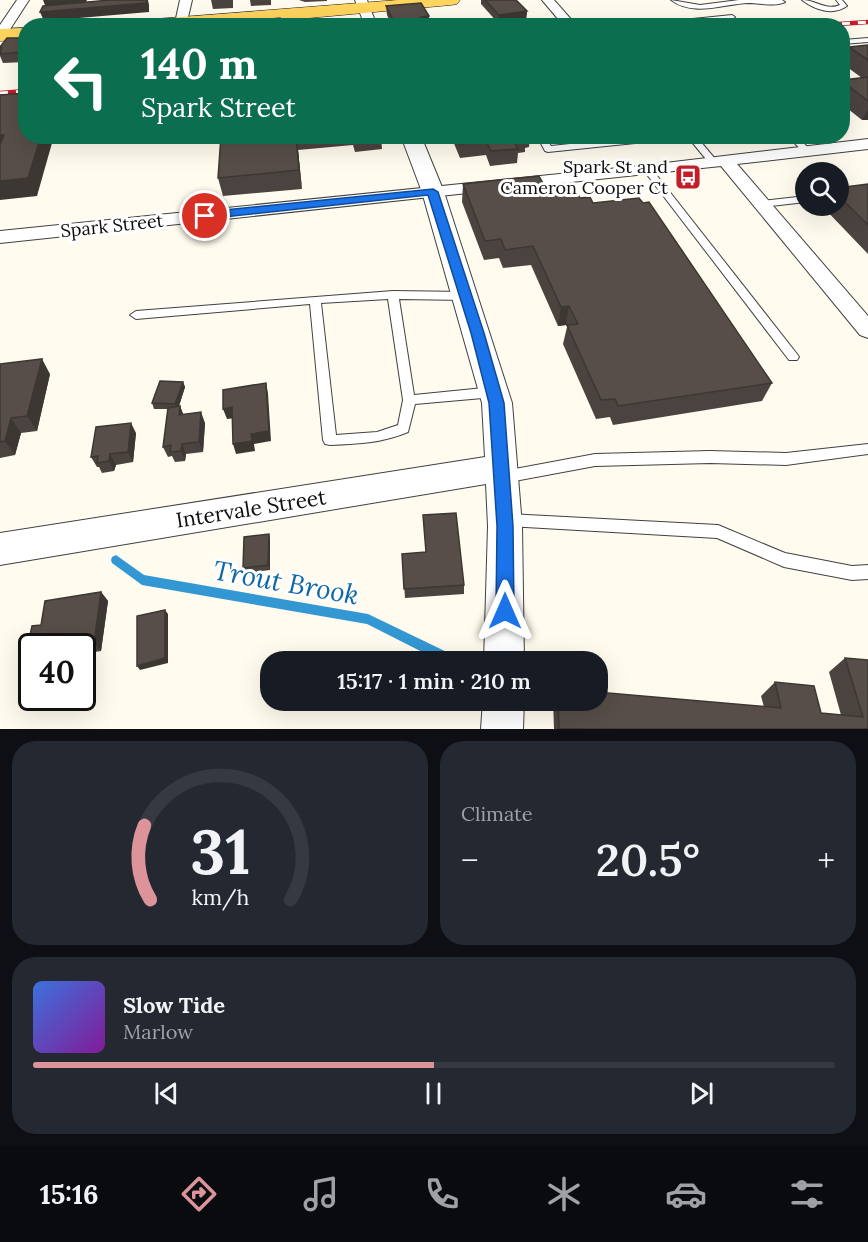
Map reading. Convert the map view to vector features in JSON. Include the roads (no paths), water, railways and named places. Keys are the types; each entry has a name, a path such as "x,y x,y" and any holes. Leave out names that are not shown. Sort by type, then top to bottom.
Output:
{"main road":[{"path":"274,18 366,12 451,0"},
{"path":"0,34 18,34"}],"street":[{"path":"0,34 23,0"},
{"path":"182,18 186,0"},
{"path":"548,0 565,18"},
{"path":"414,144 433,192 497,403 505,520 504,651"},
{"name":"Spark Street","path":"0,237 648,170 868,144"},
{"path":"719,161 761,204 868,330"},
{"name":"Intervale Street","path":"0,549 503,472"},
{"path":"502,729 503,711"}],"lane":[{"path":"674,0 679,4 690,6 749,1 782,2 779,0"},
{"path":"805,0 821,8 830,9 844,6 839,0"},
{"path":"720,18 732,17"},
{"path":"850,41 868,40"},
{"path":"545,144 548,149 596,144"},
{"path":"700,144 719,161"},
{"path":"800,144 807,151"},
{"path":"648,170 793,357"},
{"path":"761,204 795,199"},
{"path":"315,300 330,440 374,438 403,428 408,412 409,400 393,295"},
{"path":"136,315 393,295 466,296"},
{"path":"409,400 494,392"},
{"path":"503,472 595,460 710,457 786,459 868,449"},
{"path":"505,520 718,532 784,560 852,573 868,573"}],"waterway":[{"name":"Trout Brook","path":"116,560 142,580 368,619 433,651"}],"railway":[{"path":"850,23 868,22"},
{"path":"0,93 18,92"}],"place":[{"name":"Spark St and Cameron Cooper Ct","path":"688,177"}]}
